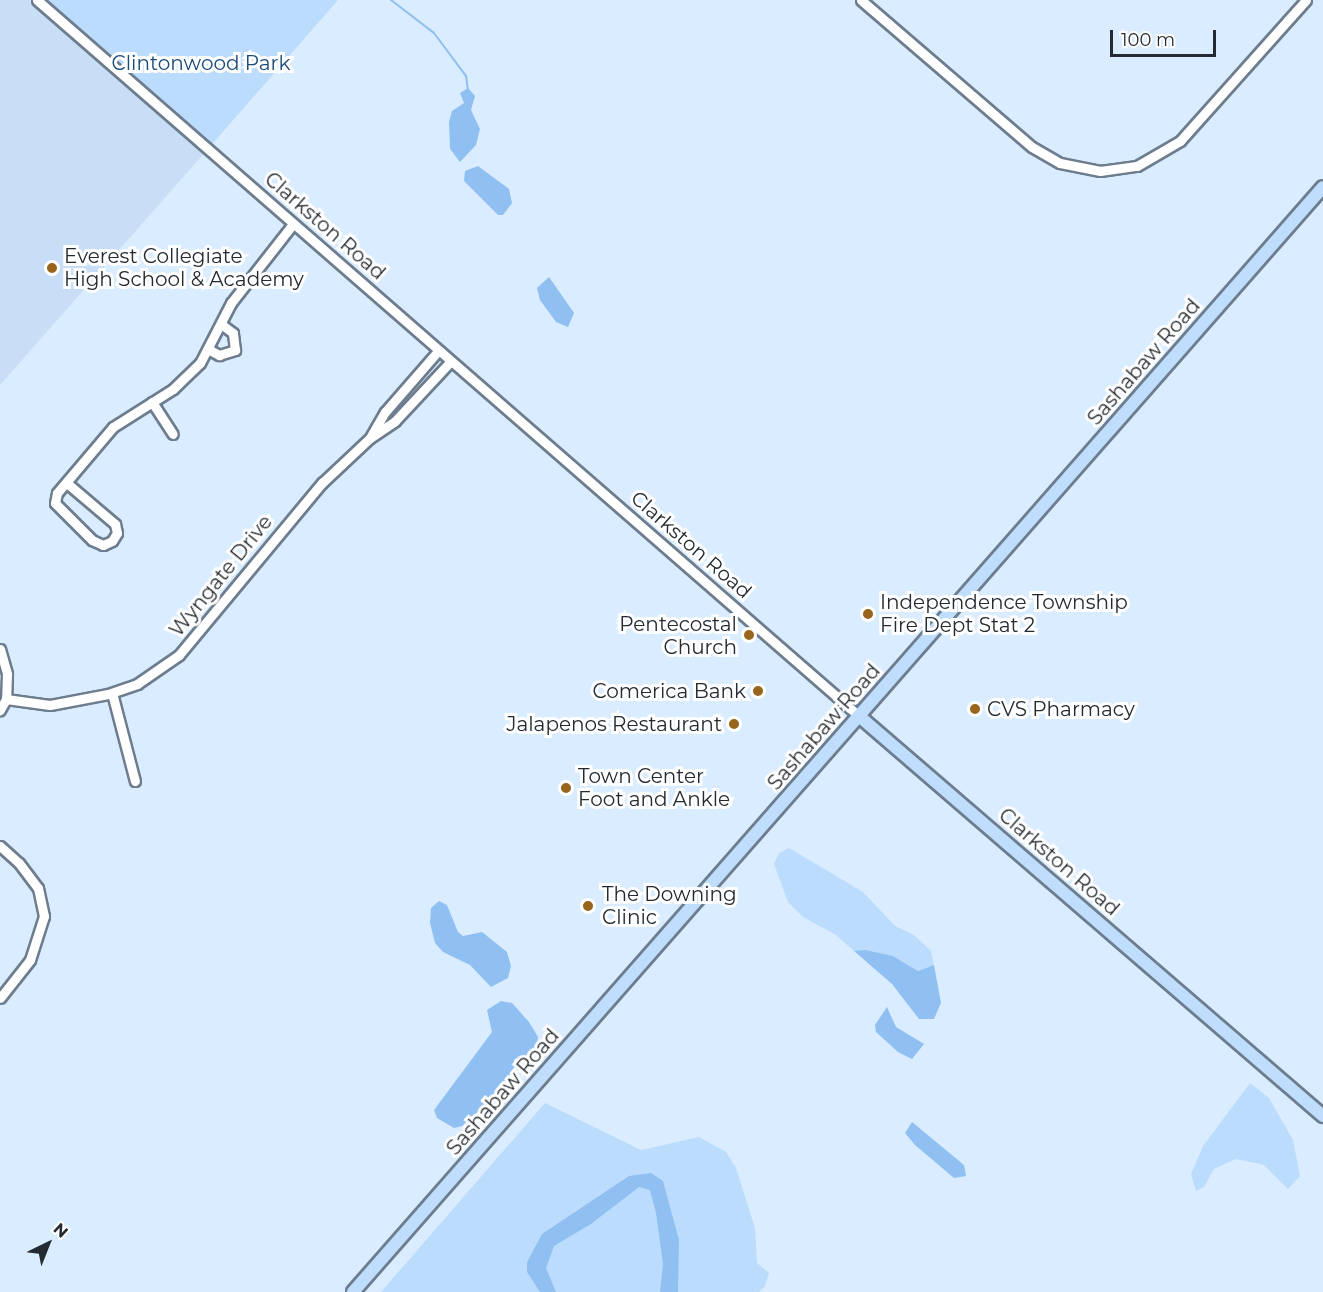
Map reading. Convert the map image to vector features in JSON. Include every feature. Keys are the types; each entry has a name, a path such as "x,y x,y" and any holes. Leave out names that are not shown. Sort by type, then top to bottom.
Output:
{"main road":[{"name":"Sashabaw Road","path":"353,1292 1321,192"},
{"name":"Clarkston Road","path":"859,716 1323,1116"}],"street":[{"name":"Clarkston Road","path":"37,0 859,716"},
{"path":"861,0 1032,147 1060,163 1100,171 1137,166 1180,141 1306,0"},
{"path":"68,484 115,524 117,533 112,540 103,545 92,540 55,502 57,493 68,484 113,427 152,402 200,363 231,303 293,224"},
{"path":"208,348 219,355 235,350 233,333 221,324"},
{"name":"Wyngate Drive","path":"370,438 385,412 438,351"},
{"name":"Wyngate Drive","path":"6,699 50,705 112,693 146,678 190,646 307,498 370,438 395,421 450,362"},
{"path":"152,402 173,434"},
{"path":"0,649 7,674 6,699 0,710"},
{"path":"112,693 135,781"},
{"path":"0,846 38,888 44,916 30,960 0,998"}],"shaded area":[{"name":"Everest Collegiate High School & Academy","path":"0,0 35,0 207,150 0,385"},
{"path":"468,88 475,96 471,110 480,129 476,145 460,162 450,149 449,122 452,111 464,103 460,93"},
{"path":"478,166 509,189 512,203 503,215 498,215 464,181 465,171"},
{"path":"549,277 574,313 568,327 556,322 540,300 537,288"},
{"path":"439,901 447,905 458,932 463,936 482,932 507,952 511,966 508,978 491,987 470,965 443,952 435,943 430,923 431,908"},
{"path":"865,950 893,956 918,971 934,965 941,1003 934,1019 919,1019 892,984 854,951"},
{"path":"501,1001 512,1003 529,1022 538,1037 537,1046 491,1100 462,1126 454,1128 437,1118 434,1110 492,1032 487,1010"},
{"path":"887,1007 896,1027 924,1044 912,1059 898,1052 876,1032 875,1025"},
{"path":"912,1122 964,1165 966,1176 954,1178 915,1145 905,1133"},
{"path":"651,1173 663,1181 679,1240 678,1292 660,1292 663,1264 656,1213 650,1190 639,1187 591,1224 554,1246 546,1268 556,1292 540,1292 527,1272 527,1262 542,1234 629,1176"}],"green space":[{"name":"Clintonwood Park","path":"35,0 338,0 207,150"},
{"path":"789,848 863,892 895,926 914,935 931,951 934,965 918,971 893,956 854,951 836,935 803,917 788,902 774,864 779,853"},
{"path":"1250,1083 1269,1098 1293,1140 1300,1176 1288,1189 1264,1165 1236,1159 1214,1169 1204,1187 1196,1191 1191,1174 1203,1146"},
{"path":"545,1103 641,1150 699,1137 726,1152 736,1168 755,1228 757,1263 769,1273 765,1286 759,1292 381,1292"}],"waterway":[{"path":"391,0 434,33 466,76 468,91"}],"place":[{"name":"Everest Collegiate High School & Academy","path":"52,268"},
{"name":"Independence Township Fire Dept Stat 2","path":"868,614"},
{"name":"Pentecostal Church","path":"749,635"},
{"name":"Comerica Bank","path":"758,691"},
{"name":"CVS Pharmacy","path":"975,709"},
{"name":"Jalapenos Restaurant","path":"734,724"},
{"name":"Town Center Foot and Ankle","path":"566,788"},
{"name":"The Downing Clinic","path":"588,906"}]}
